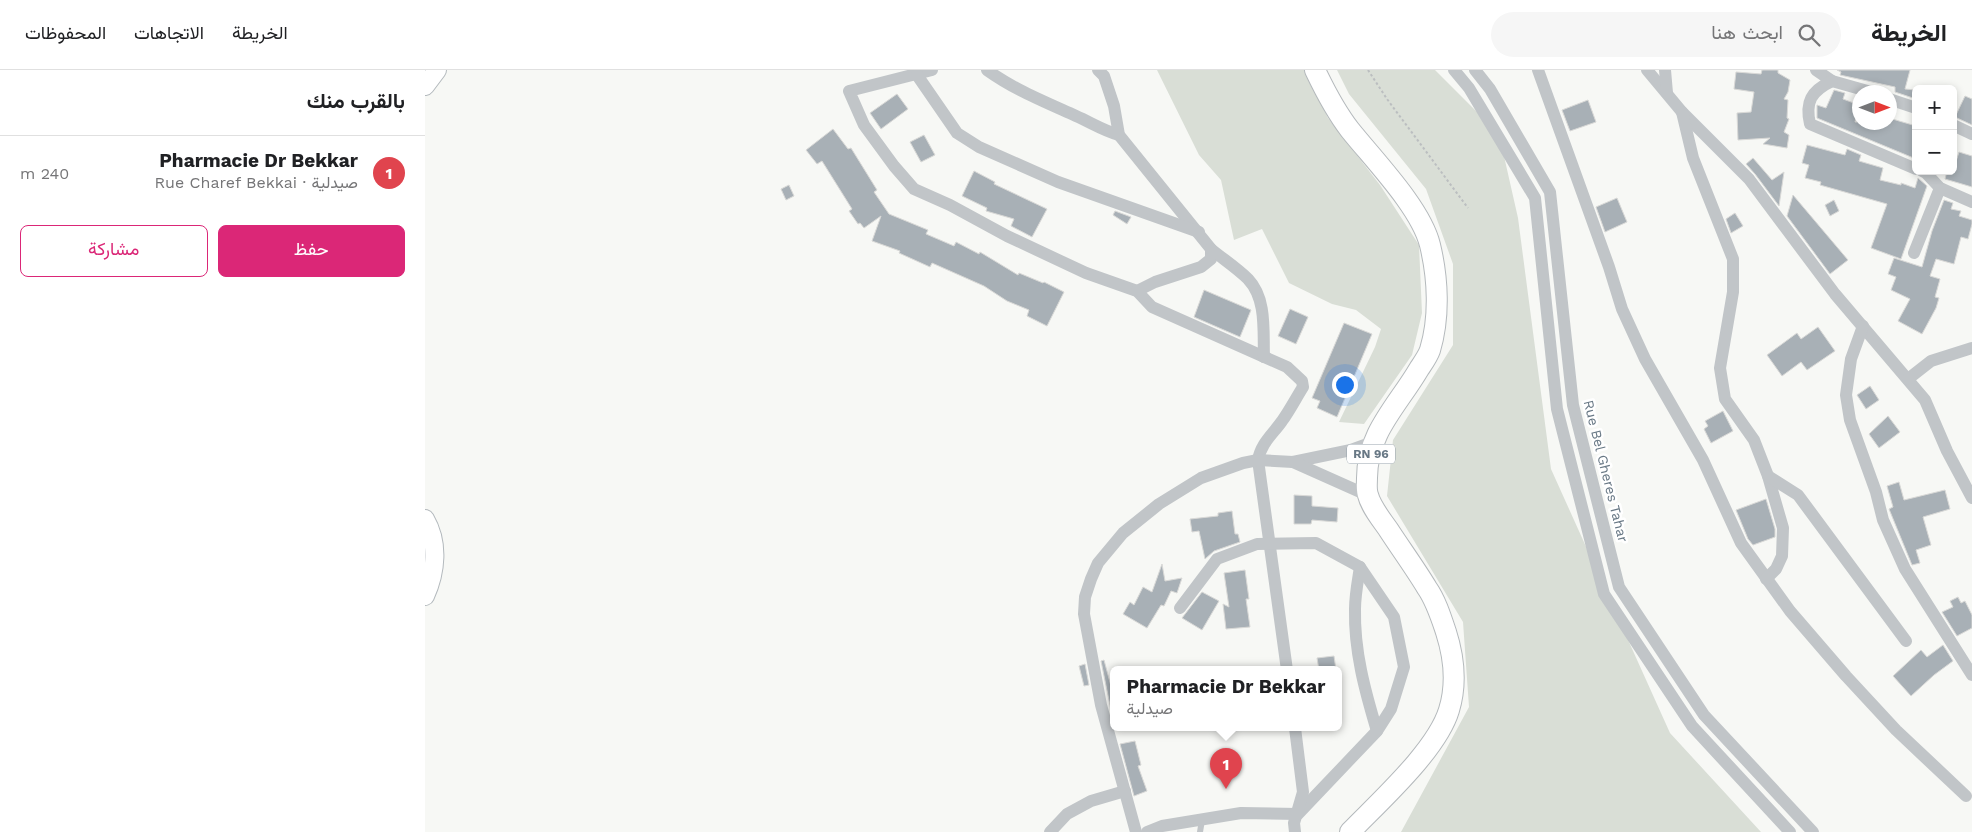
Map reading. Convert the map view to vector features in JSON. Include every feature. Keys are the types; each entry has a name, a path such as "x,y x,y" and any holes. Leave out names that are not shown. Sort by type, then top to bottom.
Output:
{"main road":[{"path":"425,86 437,70"},
{"name":"RN 96","path":"1315,70 1327,96 1349,128 1401,192 1417,217 1429,242 1435,272 1435,318 1429,351 1373,442 1367,469 1367,495 1429,590 1447,636 1454,672 1449,711 1432,743 1350,832"},
{"path":"425,519 433,541 435,561 431,584 425,596"}],"street":[{"path":"933,70 849,91 864,125 894,166 914,189 1086,273 1137,291 1152,307 1287,367 1302,380 1303,387 1283,420 1265,441 1260,450 1258,460 1286,666"},
{"path":"987,70 1016,89 1077,116 1101,130 1119,135"},
{"path":"1098,70 1104,76 1114,106 1119,135 1211,249 1249,279 1257,292 1262,309 1264,357"},
{"path":"1454,70 1469,88 1535,198 1557,409 1604,594 1692,726 1790,832"},
{"path":"1469,70 1469,88"},
{"name":"Rue Bel Gheres Tahar","path":"1475,70 1490,89 1550,192 1573,405 1619,587 1704,715 1813,832"},
{"path":"1538,70 1626,317 1645,359 1703,460 1741,543 1790,611 1846,676 1896,730 1966,796"},
{"path":"1647,70 1682,112 1749,179 1835,294 1925,400 1947,451 1972,498"},
{"path":"1665,70 1667,93"},
{"path":"1814,70 1828,83 1852,88"},
{"path":"917,75 957,133 979,147 1058,182 1199,232"},
{"path":"1828,83 1810,98 1807,110 1810,124 1912,166"},
{"path":"1897,102 1912,107"},
{"path":"1682,112 1693,158 1733,259 1733,292 1720,368 1725,399 1754,440 1768,476 1783,528 1781,556 1777,569 1766,579"},
{"path":"1957,128 1972,134"},
{"path":"1928,175 1940,188 1972,202"},
{"path":"1914,254 1940,188"},
{"path":"1137,291 1155,282 1201,267 1211,259 1211,249"},
{"path":"1863,326 1851,359 1846,395 1850,420 1876,492 1883,520 1905,569 1972,675"},
{"path":"1908,379 1931,361 1972,348"},
{"path":"1136,832 1101,705 1084,614 1085,597 1098,563 1123,533 1159,504 1201,478 1230,466 1258,460 1302,462 1351,450 1373,442"},
{"path":"1302,462 1367,495"},
{"path":"1768,476 1798,496 1906,641"},
{"path":"1180,608 1217,559 1257,544 1317,543 1360,566 1394,617 1404,667 1391,709 1377,731 1320,789 1294,820"},
{"path":"1360,566 1355,609 1357,645 1362,683 1377,731"},
{"path":"1294,820 1303,792 1295,731"},
{"path":"1303,792 1320,789"},
{"path":"1050,832 1067,814 1091,801 1125,791"},
{"path":"1147,832 1162,826 1201,826 1241,813 1294,820"}],"path":[{"path":"1368,70 1387,99 1468,208"}],"shaded area":[{"path":"1157,70 1305,70 1328,118 1380,185 1419,245 1422,313 1412,355 1364,424 1339,422 1375,347 1381,329 1356,310 1332,304 1289,283 1262,229 1234,240 1221,180 1199,155"},
{"path":"1337,70 1435,70 1499,134 1518,218 1551,469 1670,733 1761,832 1401,832 1469,707 1463,622 1387,496 1393,440 1453,345 1453,264 1426,189 1349,94"}],"building":[{"path":"1762,70 1778,70 1778,73 1790,80 1788,92 1784,99 1788,100 1787,118 1789,119 1784,132 1789,135 1787,148 1763,144 1770,138 1738,140 1737,113 1751,112 1754,92 1734,89 1736,72 1761,74"},
{"path":"1837,70 1910,70 1905,89 1912,90 1912,98 1897,93 1897,85 1886,85 1840,75 1841,72"},
{"path":"1834,90 1845,93 1843,99 1852,102 1852,130 1897,130 1897,120 1912,125 1912,157 1817,118 1817,105 1826,108"},
{"path":"897,94 908,109 881,129 870,113"},
{"path":"1965,96 1972,99 1972,125 1957,118 1957,113"},
{"path":"1588,100 1596,122 1570,131 1562,110"},
{"path":"833,129 848,149 851,148 877,190 874,192 889,214 928,230 926,234 954,246 956,242 979,254 980,252 1018,275 1019,273 1044,282 1064,292 1047,326 1027,316 1029,310 1007,301 984,286 932,263 930,267 899,253 900,251 872,241 881,216 864,228 860,223 858,224 849,211 852,209 822,161 817,164 806,150"},
{"path":"924,135 935,155 921,162 910,142"},
{"path":"1807,145 1845,155 1847,149 1861,155 1859,161 1883,168 1880,180 1901,185 1901,183 1915,188 1918,178 1927,186 1901,259 1871,248 1887,204 1820,185 1821,182 1805,178 1809,165 1802,163"},
{"path":"1959,152 1972,156 1972,187 1945,179 1946,175 1957,175"},
{"path":"1753,158 1772,180 1784,172 1779,206 1746,164"},
{"path":"974,171 995,182 994,184 1047,209 1032,237 1011,226 1014,219 986,211 987,208 962,196"},
{"path":"789,185 794,196 786,200 781,189"},
{"path":"1793,195 1848,260 1830,274 1787,216"},
{"path":"1617,198 1627,222 1605,232 1596,207"},
{"path":"1834,200 1839,211 1830,216 1825,205"},
{"path":"1944,200 1953,203 1951,209 1961,211 1959,216 1972,220 1972,224 1968,239 1961,237 1954,264 1936,259 1930,276 1940,279 1935,297 1939,298 1936,308 1922,334 1898,321 1910,299 1891,290 1896,277 1888,274 1894,258 1922,267 1932,231"},
{"path":"1115,211 1131,217 1127,224 1113,215"},
{"path":"1735,213 1743,226 1731,233 1726,219"},
{"path":"1204,290 1251,310 1240,337 1194,317"},
{"path":"1290,309 1308,317 1296,344 1278,336"},
{"path":"1344,323 1372,334 1337,417 1317,408 1320,401 1312,398"},
{"path":"1818,327 1835,351 1807,370 1801,362 1782,376 1767,355 1797,333 1801,339"},
{"path":"1870,386 1879,400 1866,409 1857,395"},
{"path":"1723,411 1733,431 1711,443 1704,429 1708,426 1705,421"},
{"path":"1888,416 1900,432 1879,448 1869,434"},
{"path":"1899,482 1904,500 1945,490 1950,509 1923,517 1931,545 1916,550 1920,563 1912,565 1889,509 1893,507 1887,486"},
{"path":"1294,495 1312,496 1312,506 1338,508 1337,522 1312,520 1311,524 1294,524"},
{"path":"1766,499 1775,529 1775,537 1753,545 1748,539 1736,510"},
{"path":"1232,511 1235,534 1238,534 1240,542 1214,551 1205,559 1199,531 1192,532 1190,519 1218,516 1218,513"},
{"path":"1162,564 1165,581 1182,578 1177,593 1171,591 1164,606 1161,605 1147,628 1123,614 1130,602 1134,605 1143,587 1152,592"},
{"path":"1245,570 1249,599 1246,599 1250,627 1226,629 1223,604 1229,607 1224,573"},
{"path":"1202,592 1219,601 1202,630 1182,618"},
{"path":"1958,597 1961,603 1965,601 1972,615 1972,628 1957,636 1942,612 1953,607 1950,601"},
{"path":"1943,645 1953,661 1911,696 1893,676 1921,650 1927,657"},
{"path":"1334,656 1335,666 1318,666 1317,658"},
{"path":"1104,660 1110,682 1110,705 1101,661"},
{"path":"1085,664 1089,685 1084,686 1079,666"},
{"path":"1135,741 1141,765 1138,766 1147,791 1134,796 1120,744"}],"place":[{"name":"Pharmacie Dr Bekkar","path":"1226,789"}]}
